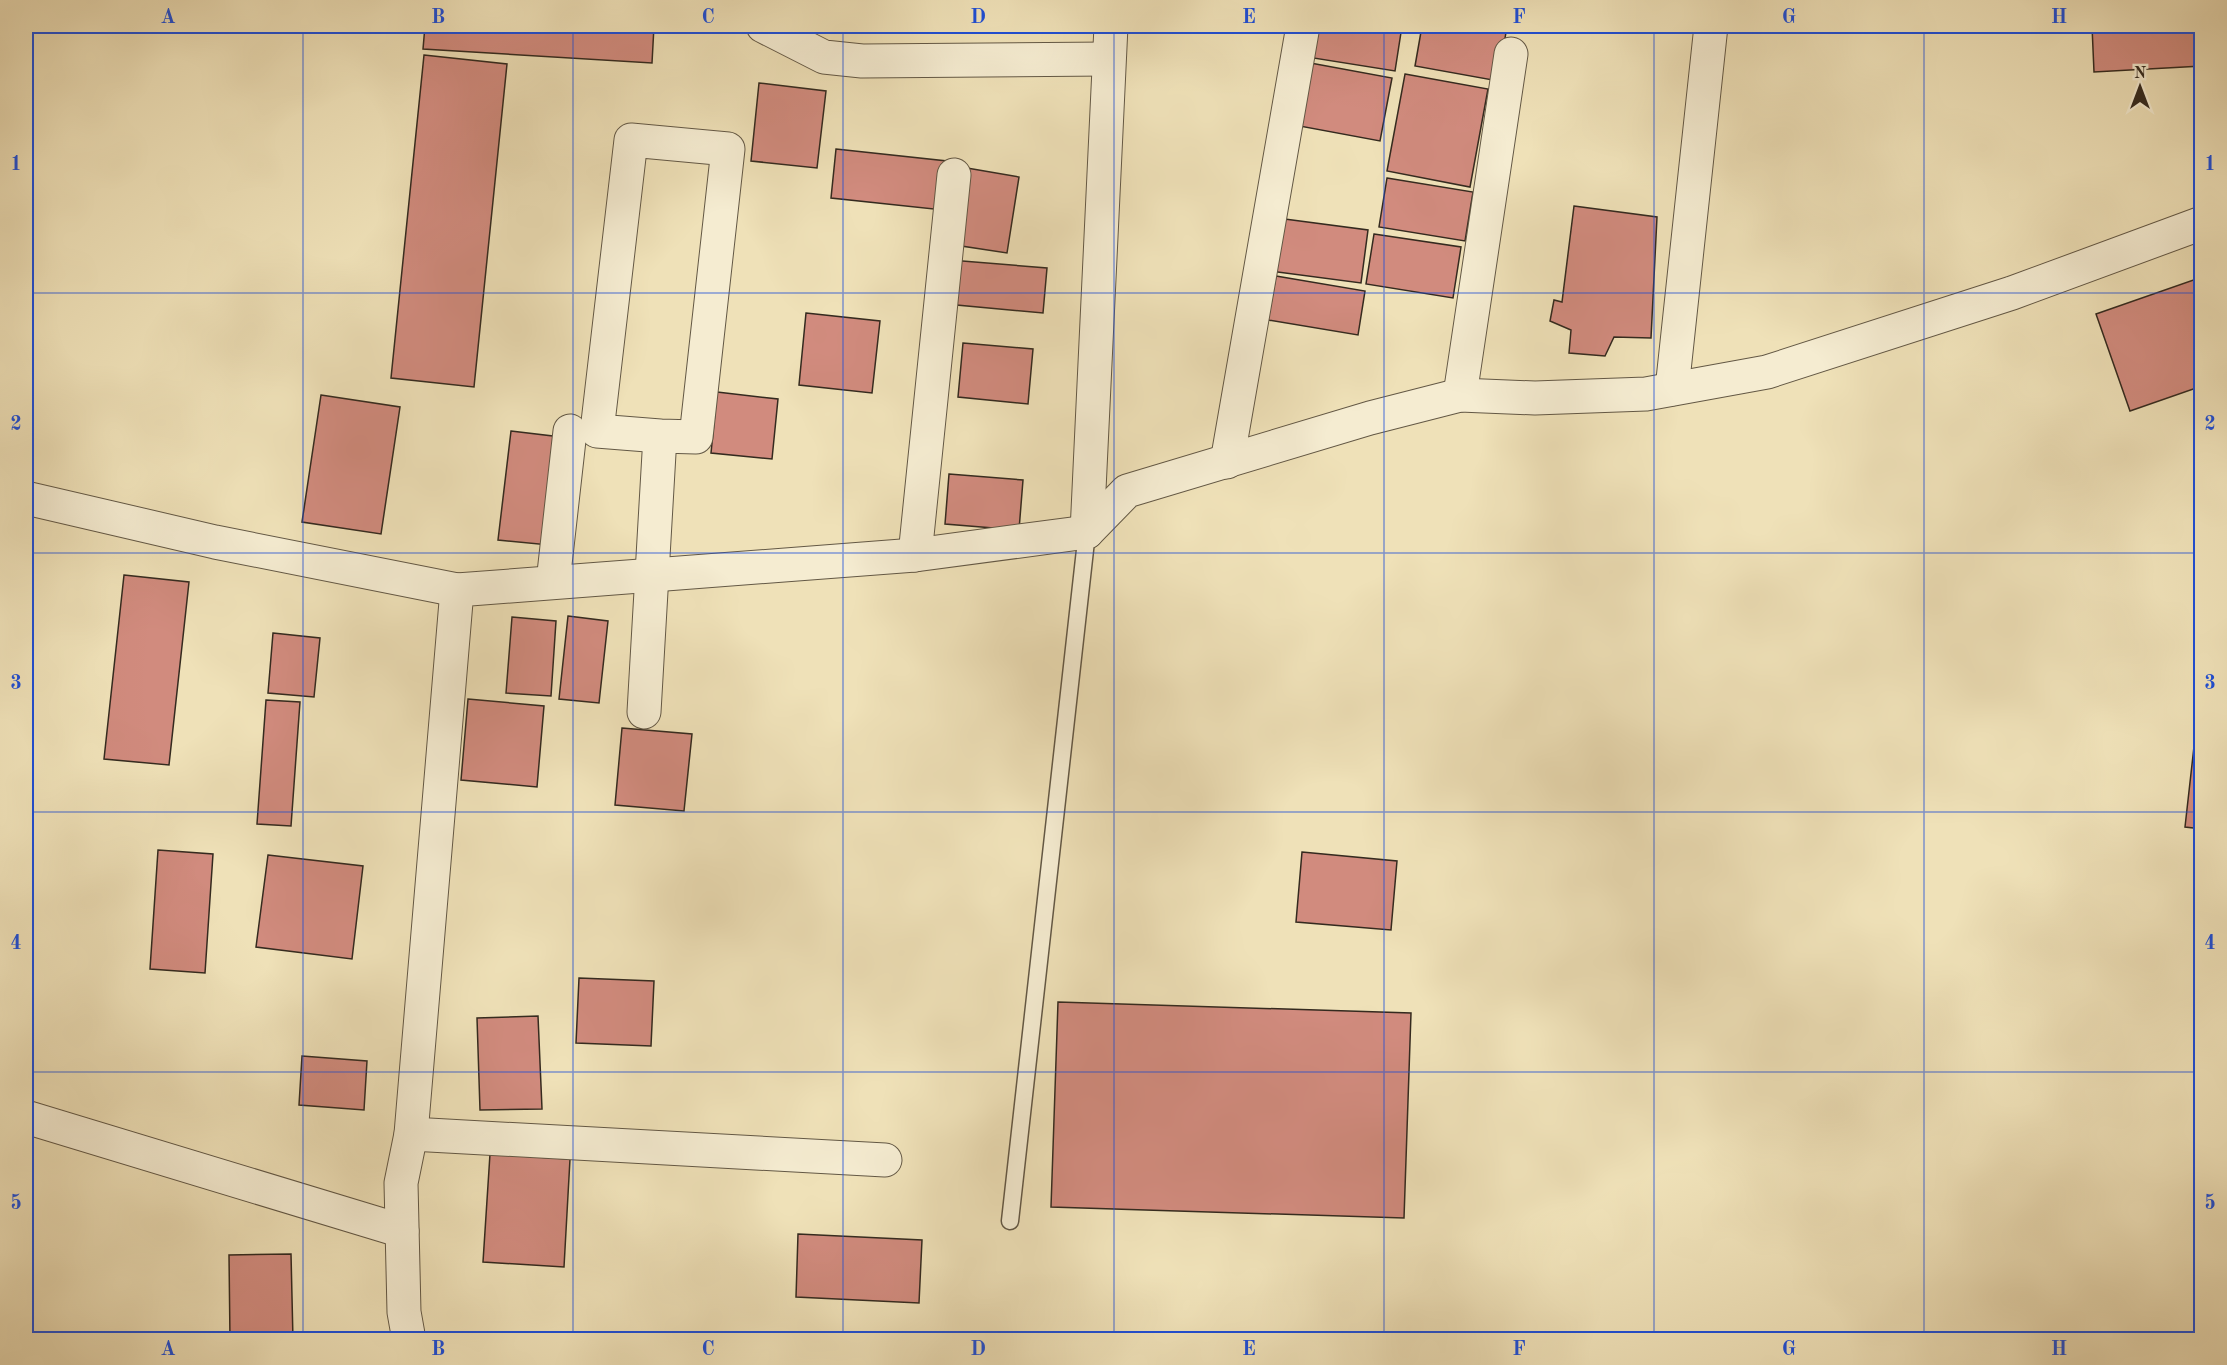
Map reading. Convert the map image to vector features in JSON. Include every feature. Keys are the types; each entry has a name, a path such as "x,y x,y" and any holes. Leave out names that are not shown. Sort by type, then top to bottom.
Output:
{"street":[{"path":"763,26 813,52 833,58 862,61 1108,59"},
{"path":"1087,531 1111,26"},
{"path":"1227,462 1303,26"},
{"path":"1672,389 1711,26"},
{"path":"1460,395 1511,54"},
{"path":"631,140 728,149 696,437 660,436 597,431 631,140"},
{"path":"915,555 954,175"},
{"path":"26,498 215,542 457,590 915,555 1087,531 1127,491 1370,418 1460,395 1535,398 1646,394 1767,372 2013,293 2202,223"},
{"path":"553,582 570,431"},
{"path":"644,712 660,436"},
{"path":"409,1340 404,1312 401,1183 411,1134 457,590"},
{"path":"26,1117 402,1232"},
{"path":"411,1134 885,1160"}],"lane":[{"path":"1010,1221 1087,531"}],"building":[{"path":"425,26 654,26 652,63 423,49"},
{"path":"1312,26 1402,26 1395,71 1307,57"},
{"path":"1422,26 1507,26 1498,81 1415,66"},
{"path":"2092,26 2202,26 2202,66 2094,72"},
{"path":"424,55 507,64 474,387 391,378"},
{"path":"1305,62 1392,78 1380,141 1294,125"},
{"path":"1405,74 1488,89 1470,187 1387,171"},
{"path":"759,83 826,91 817,168 751,161"},
{"path":"836,149 947,161 943,210 831,198"},
{"path":"967,168 1019,177 1007,253 955,245"},
{"path":"1387,178 1473,192 1465,241 1379,227"},
{"path":"1574,206 1657,217 1651,338 1614,337 1605,356 1569,353 1571,330 1550,321 1554,300 1562,302"},
{"path":"1277,218 1368,230 1361,283 1270,271"},
{"path":"1374,234 1461,247 1453,298 1366,284"},
{"path":"950,260 1047,268 1043,313 946,304"},
{"path":"1276,276 1365,291 1358,335 1268,320"},
{"path":"2202,277 2202,386 2130,411 2096,314"},
{"path":"806,313 880,321 872,393 799,385"},
{"path":"963,343 1033,349 1028,404 958,397"},
{"path":"717,392 778,399 772,459 711,453"},
{"path":"321,395 400,407 381,534 302,522"},
{"path":"511,431 561,437 549,545 498,540"},
{"path":"949,474 1023,480 1019,530 945,524"},
{"path":"124,575 189,582 169,765 104,759"},
{"path":"568,616 608,621 599,703 559,699"},
{"path":"512,617 556,621 551,696 506,693"},
{"path":"273,633 320,638 314,697 268,693"},
{"path":"2200,693 2202,694 2202,829 2185,827"},
{"path":"468,699 544,706 537,787 461,780"},
{"path":"266,700 300,702 291,826 257,824"},
{"path":"622,728 692,734 684,811 615,805"},
{"path":"158,850 213,854 205,973 150,969"},
{"path":"1302,852 1397,861 1391,930 1296,922"},
{"path":"268,855 363,866 352,959 256,947"},
{"path":"579,978 654,981 651,1046 576,1043"},
{"path":"1058,1002 1411,1013 1404,1218 1051,1207"},
{"path":"538,1016 542,1109 480,1110 477,1018"},
{"path":"302,1056 367,1061 364,1110 299,1105"},
{"path":"490,1154 570,1159 564,1267 483,1262"},
{"path":"798,1234 922,1240 919,1303 796,1297"},
{"path":"291,1254 293,1340 230,1340 229,1255"}]}
